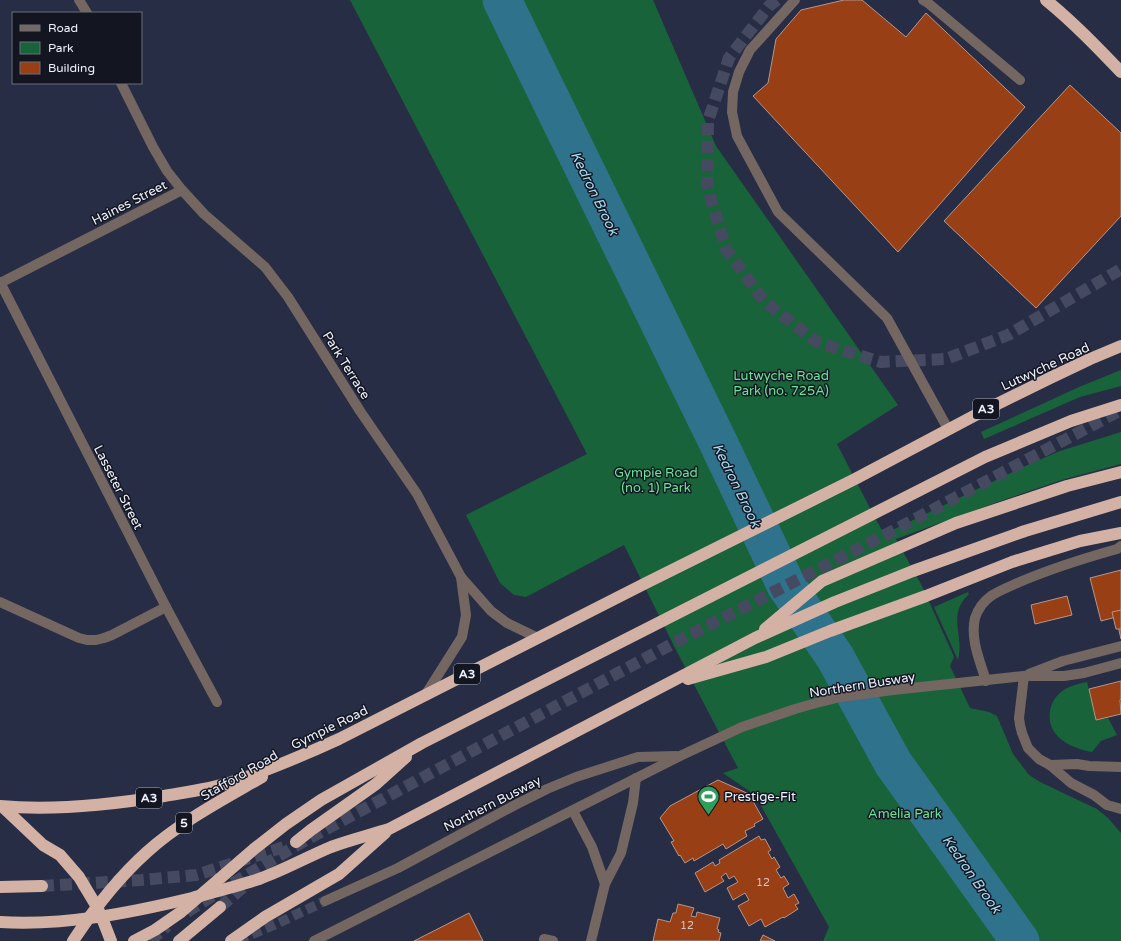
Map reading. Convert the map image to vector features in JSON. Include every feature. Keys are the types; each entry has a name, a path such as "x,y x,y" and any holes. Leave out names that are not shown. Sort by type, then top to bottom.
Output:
{"highway":[{"path":"1046,0 1121,72"},
{"name":"Lutwyche Road","path":"644,584 855,479 948,429 1050,378 1121,346"},
{"path":"134,941 156,930 181,912 254,849 286,824 321,800 422,743 985,457 1071,421 1121,405"},
{"path":"755,638 822,581 956,523 1067,486 1121,472"},
{"path":"0,922 18,923 61,921 112,914 159,906 258,879 331,847 389,829 755,638 835,602 913,571 1025,531 1121,502"},
{"path":"664,686 766,657 1012,562 1080,541 1121,533"},
{"name":"Gympie Road","path":"2,806 75,807 133,801 200,790 225,784 290,762 340,739 644,584"},
{"path":"296,842 376,784 422,743"},
{"name":"Stafford Road","path":"72,941 97,907 147,851 177,828 290,762"},
{"path":"2,806 43,845 55,852 69,865 97,907 111,941"},
{"path":"231,941 265,917 339,874 389,829"},
{"path":"0,887 42,886"},
{"path":"179,941 220,907"}],"street":[{"path":"79,0 86,12"},
{"path":"795,0 750,50 739,72 733,92 732,112 737,136 778,212 887,318 948,429"},
{"path":"923,0 1020,80"},
{"name":"Haines Street","path":"0,283 182,190 153,147 122,84"},
{"name":"Park Terrace","path":"182,190 204,214 264,267 288,297 360,411 417,494 461,577 491,611 507,623 538,638"},
{"name":"Lasseter Street","path":"0,283 166,607 217,702"},
{"path":"986,681 976,645 974,628 978,612 982,604 998,591 1068,563 1117,549 1121,546"},
{"name":"Park Terrace","path":"426,694 462,637 466,615 461,577"},
{"path":"0,602 87,640 96,640 112,635 166,607"},
{"name":"Northern Busway","path":"1024,676 1063,661 1121,646"},
{"name":"Northern Busway","path":"314,941 720,736 771,716 816,703 867,693 1024,676 1064,676 1084,673 1121,663"},
{"path":"1024,676 1019,718 1022,734 1028,748 1039,759 1050,765 1072,783 1094,795 1107,805 1121,809"},
{"name":"Northern Busway","path":"325,901 398,868 515,805 576,777 638,757 680,756"},
{"path":"1050,765 1077,764 1121,767"},
{"path":"591,941 605,884 621,853 633,803 636,778"},
{"path":"572,811 592,847 605,884"}],"green space":[{"path":"350,0 653,0 716,146 898,405 837,444 884,534 1023,467 1060,451 1121,432 1121,464 1065,479 896,539 922,586 954,657 950,666 970,708 989,712 997,716 1013,754 1029,775 1040,782 1097,809 1108,818 1121,833 1121,941 823,941 829,927 755,795 723,773 738,768 674,646 624,545 526,597 514,595 500,583 466,515 587,454"},
{"path":"1121,370 1121,386 1080,397 984,439 981,432 1079,387"},
{"path":"968,592 969,594 962,602 957,618 960,651 958,660 934,607"},
{"path":"1087,682 1096,720 1108,718 1117,735 1101,741 1092,752 1076,748 1062,740 1052,728 1050,720 1051,706 1055,698 1070,687"}],"building":[{"path":"844,0 862,0 906,37 926,13 1025,107 898,252 753,96 768,83 776,39 801,10"},
{"path":"1070,85 1121,133 1121,216 1036,308 944,221"},
{"path":"1121,570 1121,639 1116,617 1101,621 1090,578"},
{"path":"1067,596 1072,615 1035,624 1031,605"},
{"path":"1121,610 1121,629 1116,629 1112,612"},
{"path":"1121,681 1121,714 1096,720 1089,689"},
{"path":"718,780 749,794 763,819 754,824 755,826 745,831 747,836 726,849 723,844 694,861 693,858 685,863 671,842 674,841 660,818 670,806"},
{"path":"759,836 761,840 765,839 771,850 768,852 772,859 774,857 780,867 776,870 781,878 784,876 789,884 783,888 788,898 794,894 799,903 795,905 798,909 765,927 761,919 749,926 738,906 749,900 745,893 733,900 727,888 738,882 734,876 729,879 726,873 721,877 724,881 705,892 695,873 713,862 715,866 720,863 719,860"},
{"path":"678,904 694,908 691,916 696,917 697,912 720,918 717,929 719,930 718,932 721,933 719,941 653,941 658,919 670,922 673,913 676,913"},
{"path":"469,913 483,941 414,941"},
{"path":"763,935 775,941 760,941"}],"waterway":[{"name":"Kedron Brook","path":"502,0 717,440 786,585 835,657 893,763 1020,941"}],"tunnel":[{"path":"777,0 769,6 729,58 708,121 707,186 726,249 765,302 817,342 881,362 946,359 1008,335 1121,269"},
{"path":"187,912 304,841 674,643 885,535 1121,410"},
{"path":"42,886 196,875 284,847"},
{"path":"220,907 249,882"},
{"path":"238,940 325,901"},
{"path":"150,941 167,926"}],"place":[{"name":"Prestige-Fit","path":"709,816"}],"park label":[{"name":"Lutwyche Road Park (no. 725A)","path":"781,382"},
{"name":"Gympie Road (no. 1) Park","path":"656,480"},
{"name":"Amelia Park","path":"905,813"}]}
